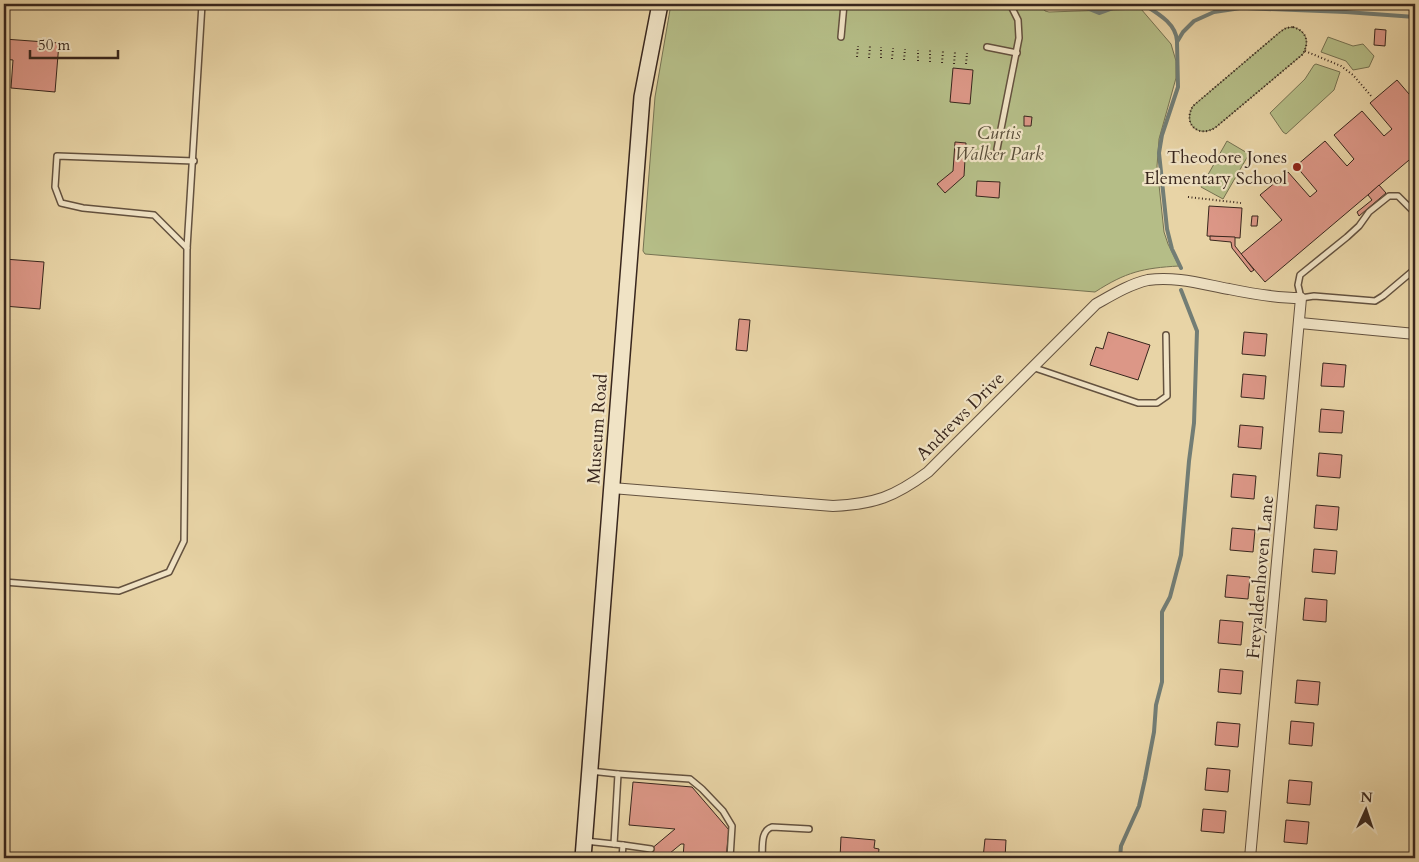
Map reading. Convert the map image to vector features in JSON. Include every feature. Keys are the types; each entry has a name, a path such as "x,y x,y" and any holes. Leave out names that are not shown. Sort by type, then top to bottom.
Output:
{"street":[{"name":"Museum Road","path":"582,858 585,841 642,97 660,4"},
{"name":"Andrews Drive","path":"612,488 833,506 880,500 906,488 928,472 1096,304 1124,289 1147,280 1169,279 1190,281 1264,296 1302,298"},
{"name":"Freyaldenhoven Lane","path":"1250,858 1302,298"},
{"path":"1300,324 1415,334"}],"lane":[{"path":"4,582 120,591 169,572 184,541 187,248 194,161 202,4"},
{"path":"841,38 844,4"},
{"path":"997,149 1017,54 1019,26 1016,14 1010,4"},
{"path":"987,47 1017,54"},
{"path":"187,248 154,215 83,208 61,203 55,187 57,156 194,161"},
{"path":"1415,213 1398,196 1389,196 1369,212 1359,226 1347,237 1300,275 1298,285 1302,298 1314,296 1375,301 1415,269"},
{"path":"1032,367 1138,403 1157,404 1167,396 1166,335"},
{"path":"590,771 690,779 723,811 732,826 730,858"},
{"path":"614,844 618,774"},
{"path":"762,858 764,832 766,829 772,827 809,830"},
{"path":"585,841 651,849"},
{"path":"622,858 623,845"}],"path":[{"path":"1286,28 1299,29 1305,34 1307,40 1305,51 1210,131 1196,130 1191,125 1189,118 1193,106 1286,28"},
{"path":"857,56 858,46"},
{"path":"869,58 870,46"},
{"path":"881,47 881,58"},
{"path":"892,59 893,48"},
{"path":"904,60 905,48"},
{"path":"918,50 918,61"},
{"path":"930,50 930,62"},
{"path":"942,63 943,51"},
{"path":"1305,51 1340,66 1353,75 1372,97"},
{"path":"954,64 955,52"},
{"path":"966,64 967,53"},
{"path":"1188,197 1241,203"}],"green space":[{"name":"Curtis Walker Park","path":"671,4 1041,4 1045,11 1049,12 1141,9 1171,44 1176,61 1176,78 1159,139 1157,166 1164,232 1179,266 1135,272 1095,292 645,254 643,251 655,97"},
{"path":"1293,27 1304,34 1306,45 1303,54 1216,127 1204,131 1194,128 1190,119 1193,106 1280,32 1286,28"},
{"path":"1328,37 1353,46 1363,44 1374,56 1369,67 1353,70 1346,61 1321,52"},
{"path":"1316,64 1340,72 1334,90 1286,134 1270,113 1305,79"},
{"path":"1227,141 1249,154 1223,199 1201,187"}],"building":[{"path":"1375,29 1386,30 1385,46 1374,45"},
{"path":"4,39 59,43 55,92 11,88 13,60 4,59"},
{"path":"953,68 973,70 970,104 950,102"},
{"path":"1397,80 1415,101 1415,155 1265,282 1241,254 1282,220 1260,195 1288,172 1310,197 1317,191 1296,166 1325,141 1347,166 1354,159 1334,135 1362,111 1384,136 1392,129 1370,103"},
{"path":"1024,116 1032,117 1031,126 1024,126"},
{"path":"955,142 966,143 964,176 945,193 937,184 953,171"},
{"path":"977,181 1000,182 999,198 976,196"},
{"path":"1379,185 1386,193 1359,216 1357,212 1372,200 1368,195"},
{"path":"1209,206 1242,208 1240,238 1207,236"},
{"path":"1252,216 1258,216 1257,226 1251,226"},
{"path":"1210,236 1235,237 1235,246 1254,270 1251,272 1232,248 1231,242 1210,240"},
{"path":"4,259 44,262 40,309 4,306"},
{"path":"739,319 750,320 747,351 736,350"},
{"path":"1108,332 1150,345 1138,380 1090,365 1096,347 1103,349"},
{"path":"1244,332 1267,334 1265,356 1242,354"},
{"path":"1323,363 1346,365 1344,387 1321,386"},
{"path":"1243,374 1266,376 1264,399 1241,397"},
{"path":"1321,409 1344,411 1342,433 1319,432"},
{"path":"1240,425 1263,427 1261,449 1238,447"},
{"path":"1319,453 1342,455 1340,478 1317,476"},
{"path":"1233,474 1256,476 1254,499 1231,497"},
{"path":"1316,505 1339,507 1337,530 1314,528"},
{"path":"1232,528 1255,530 1253,552 1230,550"},
{"path":"1314,549 1337,551 1335,574 1312,572"},
{"path":"1227,575 1250,577 1248,599 1225,597"},
{"path":"1305,598 1327,600 1326,622 1303,620"},
{"path":"1220,620 1243,622 1241,645 1218,643"},
{"path":"1220,669 1243,671 1241,694 1218,692"},
{"path":"1297,680 1320,682 1318,705 1295,703"},
{"path":"1291,721 1314,723 1312,746 1289,744"},
{"path":"1217,722 1240,724 1238,747 1215,745"},
{"path":"1207,768 1230,770 1228,792 1205,790"},
{"path":"1289,780 1312,782 1310,805 1287,803"},
{"path":"633,782 692,787 729,830 726,858 683,858 684,844 681,844 664,858 647,858 644,855 675,829 629,825"},
{"path":"1203,809 1226,811 1224,833 1201,831"},
{"path":"1286,820 1309,822 1307,844 1284,842"},
{"path":"841,837 875,840 874,848 879,849 878,858 840,858"},
{"path":"985,839 1006,840 1005,858 983,858"}],"waterway":[{"path":"1077,4 1099,13 1121,5 1135,4"},
{"path":"1143,4 1160,15 1169,24 1176,35 1177,41"},
{"path":"1181,268 1172,249 1167,229 1159,153 1162,135 1178,87 1177,42 1183,32 1194,21 1214,12 1241,8 1415,17"},
{"path":"1120,858 1121,846 1139,806 1145,779 1154,732 1156,705 1162,682 1162,612 1170,597 1181,555 1194,423 1197,331 1181,290"}],"place":[{"name":"Theodore Jones Elementary School","path":"1297,167"}]}
